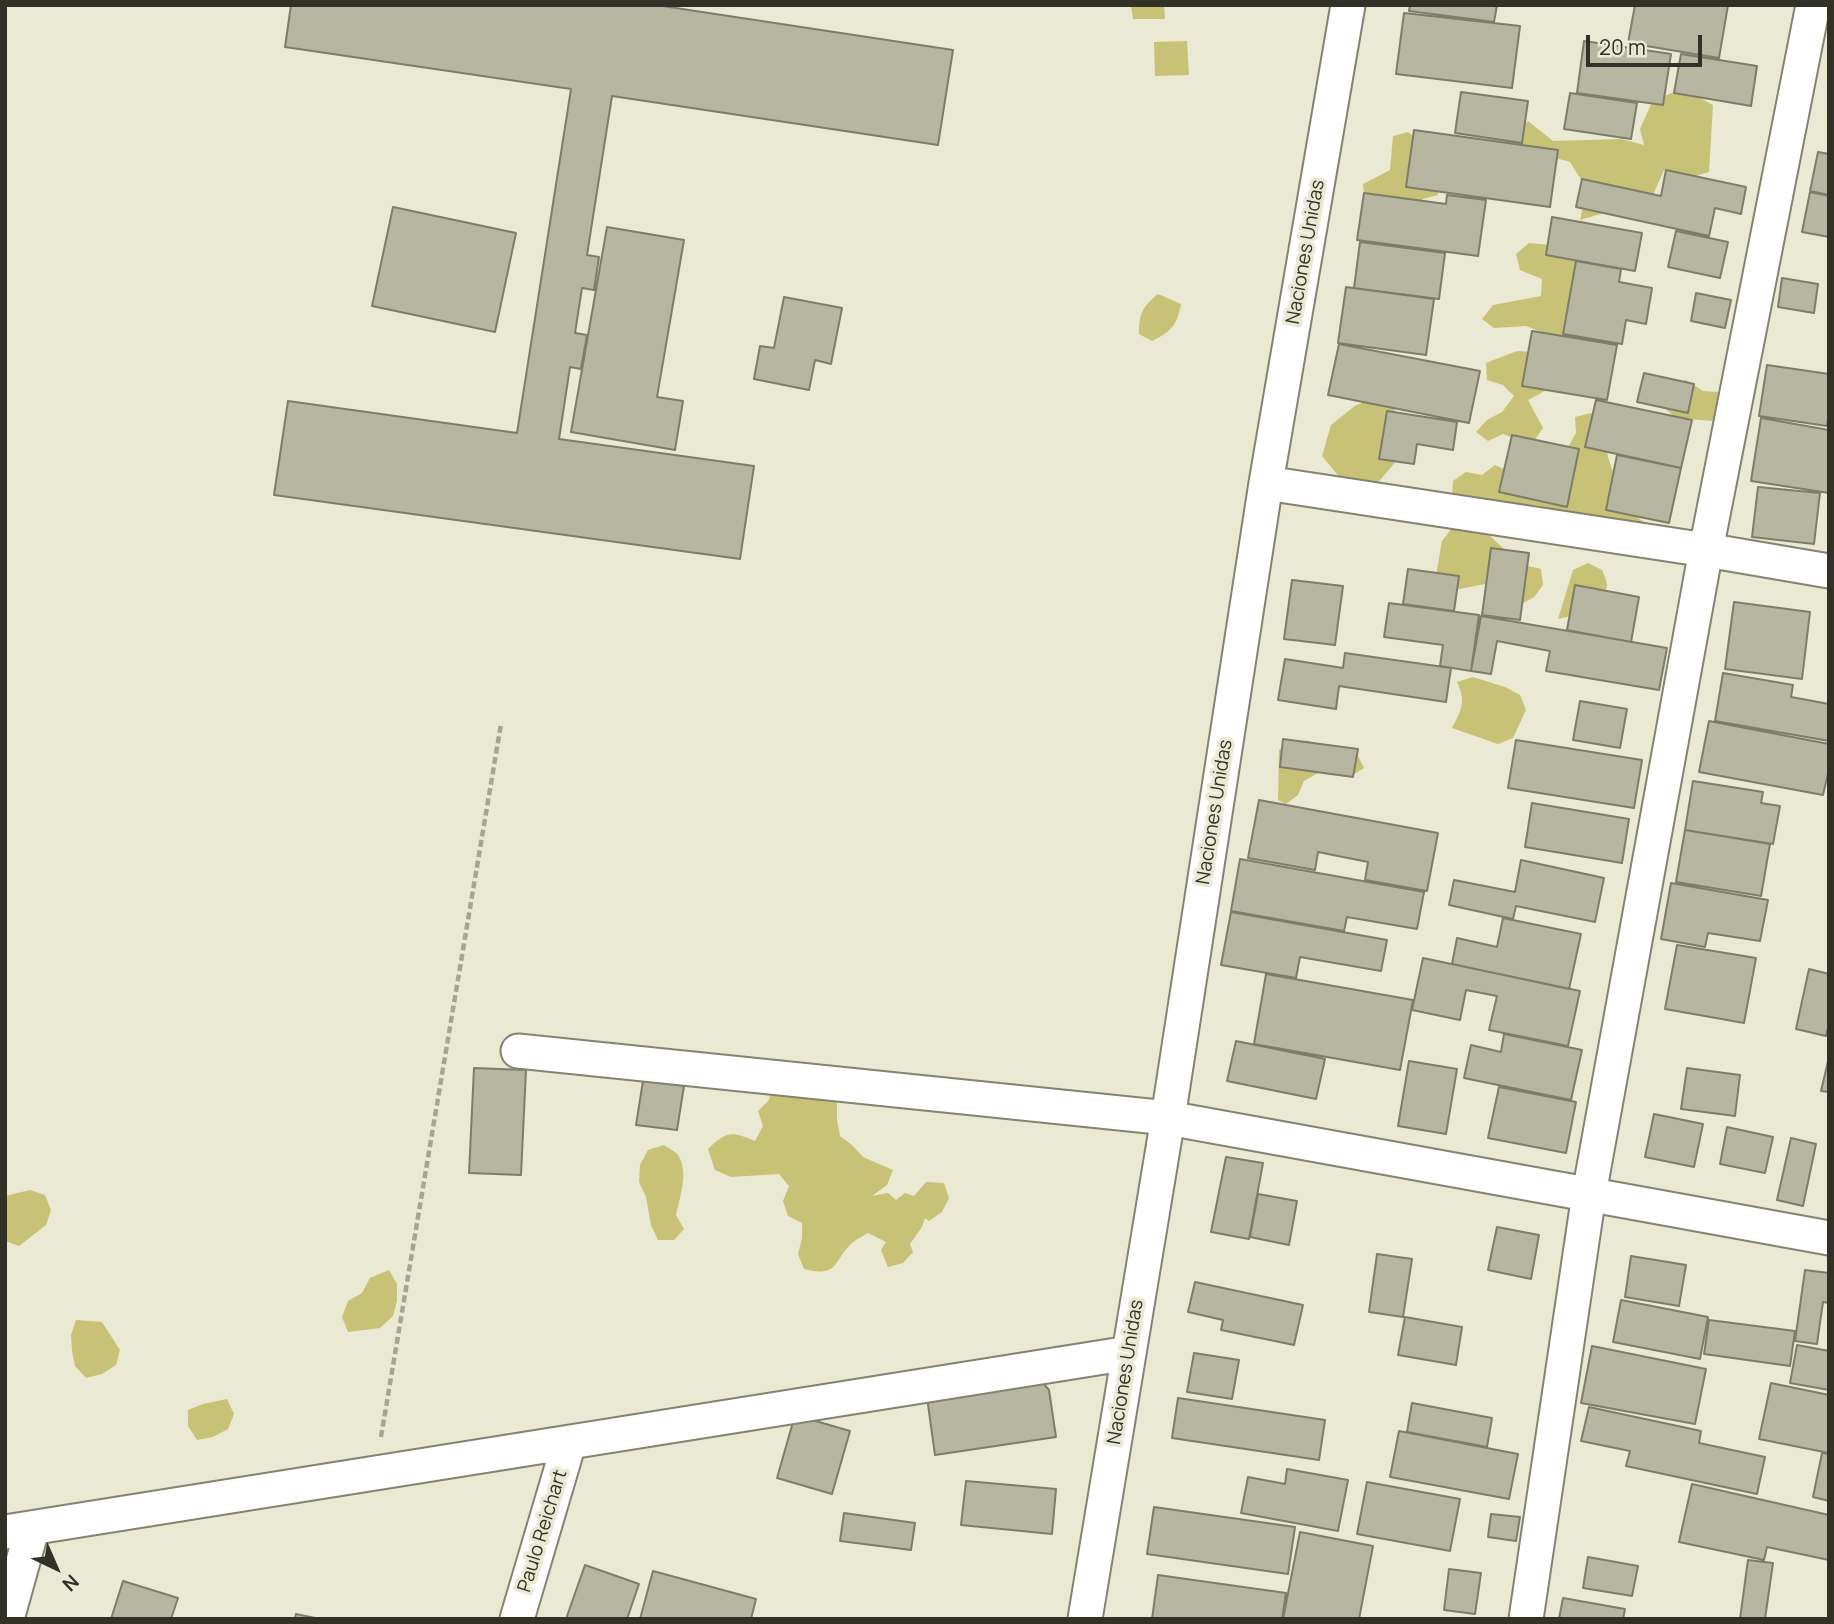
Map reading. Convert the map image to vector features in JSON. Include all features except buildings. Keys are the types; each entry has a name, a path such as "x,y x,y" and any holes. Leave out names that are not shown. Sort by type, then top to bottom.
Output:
{"street":[{"name":"Naciones Unidas","path":"1086,1619 1168,1118 1266,483 1348,5"},
{"path":"1525,1619 1589,1194 1706,551 1813,5"},
{"path":"1266,483 1829,571"},
{"path":"518,1051 1168,1118 1829,1238"},
{"path":"7,1619 18,1530 1129,1353"},
{"name":"Paulo Reichart","path":"517,1619 569,1443"}],"path":[{"path":"374,1474 501,723"}],"shaded area":[{"path":"1131,5 1164,5 1165,19 1133,19"},
{"path":"1187,41 1189,75 1155,76 1154,42"},
{"path":"1683,89 1713,105 1709,172 1679,181 1664,170 1641,222 1611,211 1580,220 1587,189 1570,162 1508,145 1528,121 1553,141 1621,139 1644,145 1640,129 1653,100"},
{"path":"1408,132 1428,148 1438,195 1423,199 1406,229 1384,253 1363,245 1363,184 1390,170 1393,136"},
{"path":"1529,243 1578,250 1574,267 1593,310 1569,348 1553,344 1541,332 1526,326 1494,328 1482,319 1493,305 1541,296 1542,279 1520,270 1516,254"},
{"path":"1158,294 1181,304 1172,327 1152,341 1139,334 1140,321 1142,311"},
{"path":"1517,351 1534,352 1551,377 1543,392 1528,400 1543,428 1534,441 1519,440 1503,434 1488,441 1476,432 1487,420 1502,412 1514,396 1503,385 1487,380 1486,363"},
{"path":"1686,380 1703,391 1719,392 1726,406 1724,422 1676,418 1663,407 1671,384"},
{"path":"1385,396 1408,429 1397,460 1375,486 1342,480 1322,456 1331,425 1356,405"},
{"path":"1591,413 1603,424 1613,472 1612,488 1631,513 1644,522 1632,533 1570,519 1541,506 1469,502 1452,497 1453,481 1466,472 1482,475 1495,465 1510,472 1568,447 1576,433 1575,417"},
{"path":"1467,524 1483,529 1524,565 1541,569 1543,585 1534,597 1520,605 1500,581 1442,591 1436,576 1442,541 1452,528"},
{"path":"1588,563 1602,570 1607,584 1605,593 1588,608 1558,619 1573,570"},
{"path":"1473,677 1505,687 1520,695 1526,710 1513,738 1498,744 1452,728 1462,705 1457,682"},
{"path":"1293,740 1309,741 1324,749 1357,754 1364,768 1350,777 1318,773 1304,781 1298,795 1286,804 1278,800 1279,750"},
{"path":"818,1063 831,1074 831,1090 837,1104 840,1136 863,1157 893,1170 887,1185 872,1196 888,1193 896,1200 905,1193 914,1196 926,1182 944,1183 949,1198 942,1212 929,1221 925,1218 910,1244 913,1252 903,1263 888,1267 881,1250 886,1242 868,1233 853,1242 830,1269 804,1269 798,1254 802,1223 788,1216 783,1201 789,1186 779,1174 731,1177 715,1170 708,1149 730,1134 755,1141 763,1126 758,1111 769,1100 772,1083 787,1074"},
{"path":"664,1145 678,1155 683,1169 683,1185 676,1215 684,1229 674,1240 658,1240 639,1182 640,1165 648,1150"},
{"path":"30,1190 45,1195 51,1210 46,1225 19,1246 5,1241 5,1196"},
{"path":"389,1270 397,1284 397,1301 393,1316 380,1328 348,1332 342,1317 348,1301 362,1293 370,1278"},
{"path":"76,1320 102,1322 120,1350 116,1365 102,1374 86,1378 75,1366 71,1335"},
{"path":"227,1399 234,1414 228,1429 213,1437 197,1440 188,1426 188,1410"}]}
